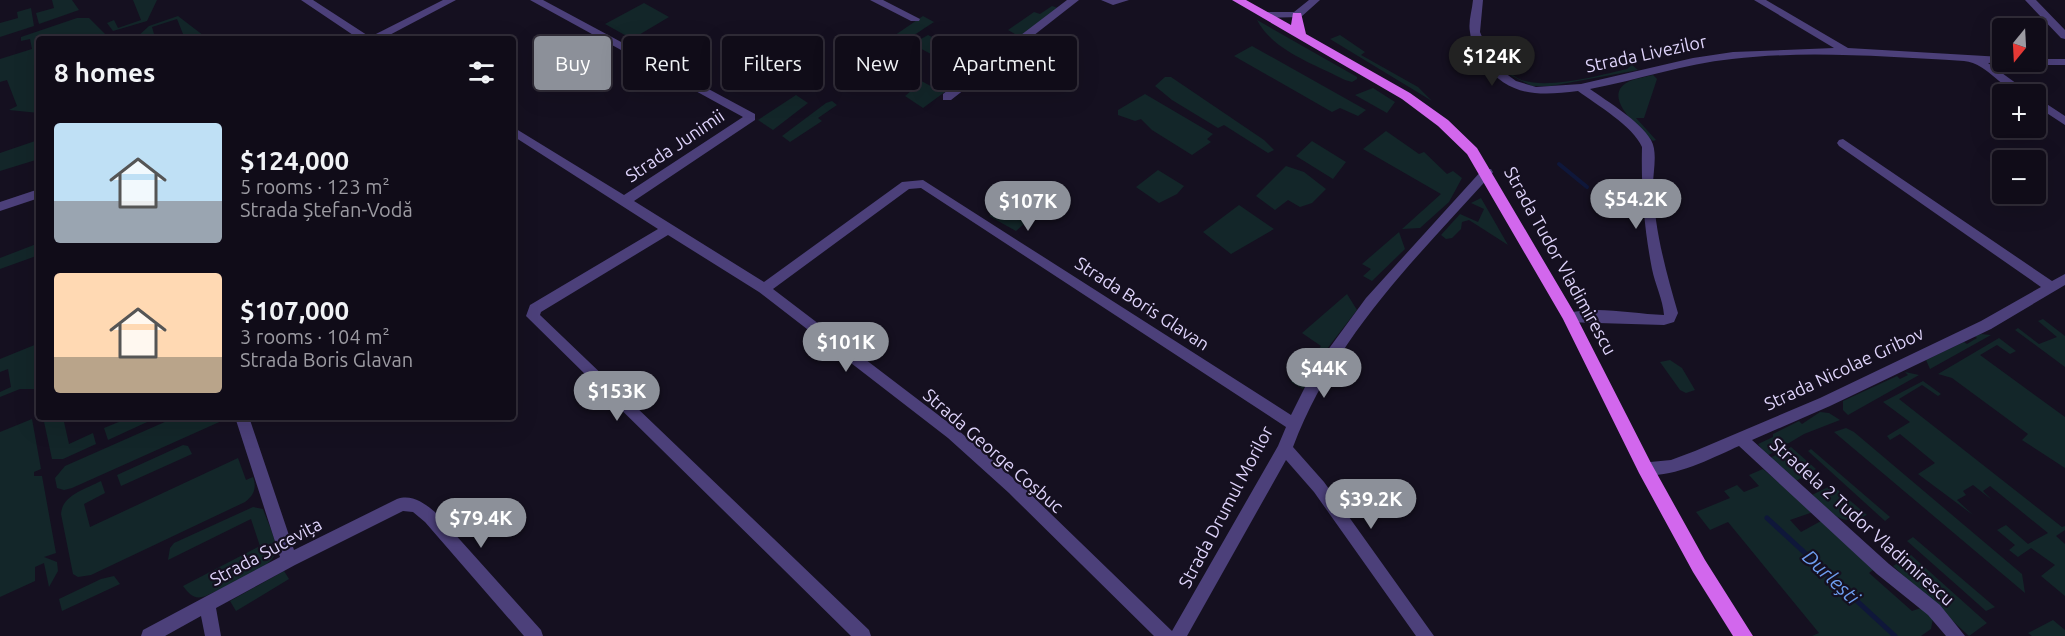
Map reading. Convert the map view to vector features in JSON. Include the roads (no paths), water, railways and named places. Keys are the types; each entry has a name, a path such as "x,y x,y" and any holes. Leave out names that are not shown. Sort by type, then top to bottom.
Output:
{"main road":[{"name":"Strada Tudor Vladimirescu","path":"1238,0 1259,8 1301,36 1424,109 1456,135 1487,172 1570,318 1645,468 1699,566 1744,636"},
{"path":"1297,15 1297,27 1301,36"}],"street":[{"path":"306,0 361,36"},
{"path":"380,36 451,0"},
{"name":"Strada Junimii","path":"535,0 751,117 625,201"},
{"path":"875,0 915,19"},
{"path":"947,96 1074,0"},
{"path":"1106,0 1113,2 1124,0"},
{"path":"1259,8 1297,15 1315,0"},
{"path":"1478,0 1476,38 1488,58 1508,81 1539,91 1580,87"},
{"path":"1759,0 1844,50"},
{"path":"2030,0 2065,36"},
{"name":"Strada Livezilor","path":"1580,87 1711,58 1844,50 1992,60"},
{"path":"1976,59 2011,84"},
{"path":"2046,62 2065,62"},
{"name":"Strada Livezilor","path":"1570,318 1602,316 1664,320 1669,318 1671,313 1659,271 1652,229 1647,187 1648,147 1645,140 1621,117 1580,87"},
{"path":"2046,108 2065,121"},
{"name":"Strada George Coșbuc","path":"516,133 764,289 952,434 1014,488 1166,636"},
{"path":"1843,143 2051,287"},
{"name":"Strada Drumul Morilor","path":"1178,636 1285,448 1292,423 1339,346 1375,298 1487,172"},
{"name":"Strada Boris Glavan","path":"764,289 906,185 923,183 1292,423"},
{"path":"0,207 36,195"},
{"path":"669,228 535,309 533,316 863,636"},
{"name":"Strada Nicolae Gribov","path":"1645,468 1671,466 1825,402 1986,325 2065,279"},
{"path":"243,420 289,560"},
{"name":"Stradela 2 Tudor Vladimirescu","path":"1740,438 1883,569 1934,610 1957,636"},
{"path":"1285,448 1319,487 1426,636"},
{"name":"Strada Sucevița","path":"149,636 289,560 402,504 417,506 430,517 534,636"},
{"path":"207,604 213,636"}],"waterway":[{"name":"Durlești","path":"1559,164 1587,187"},
{"name":"Durlești","path":"1767,518 1895,636"}]}
